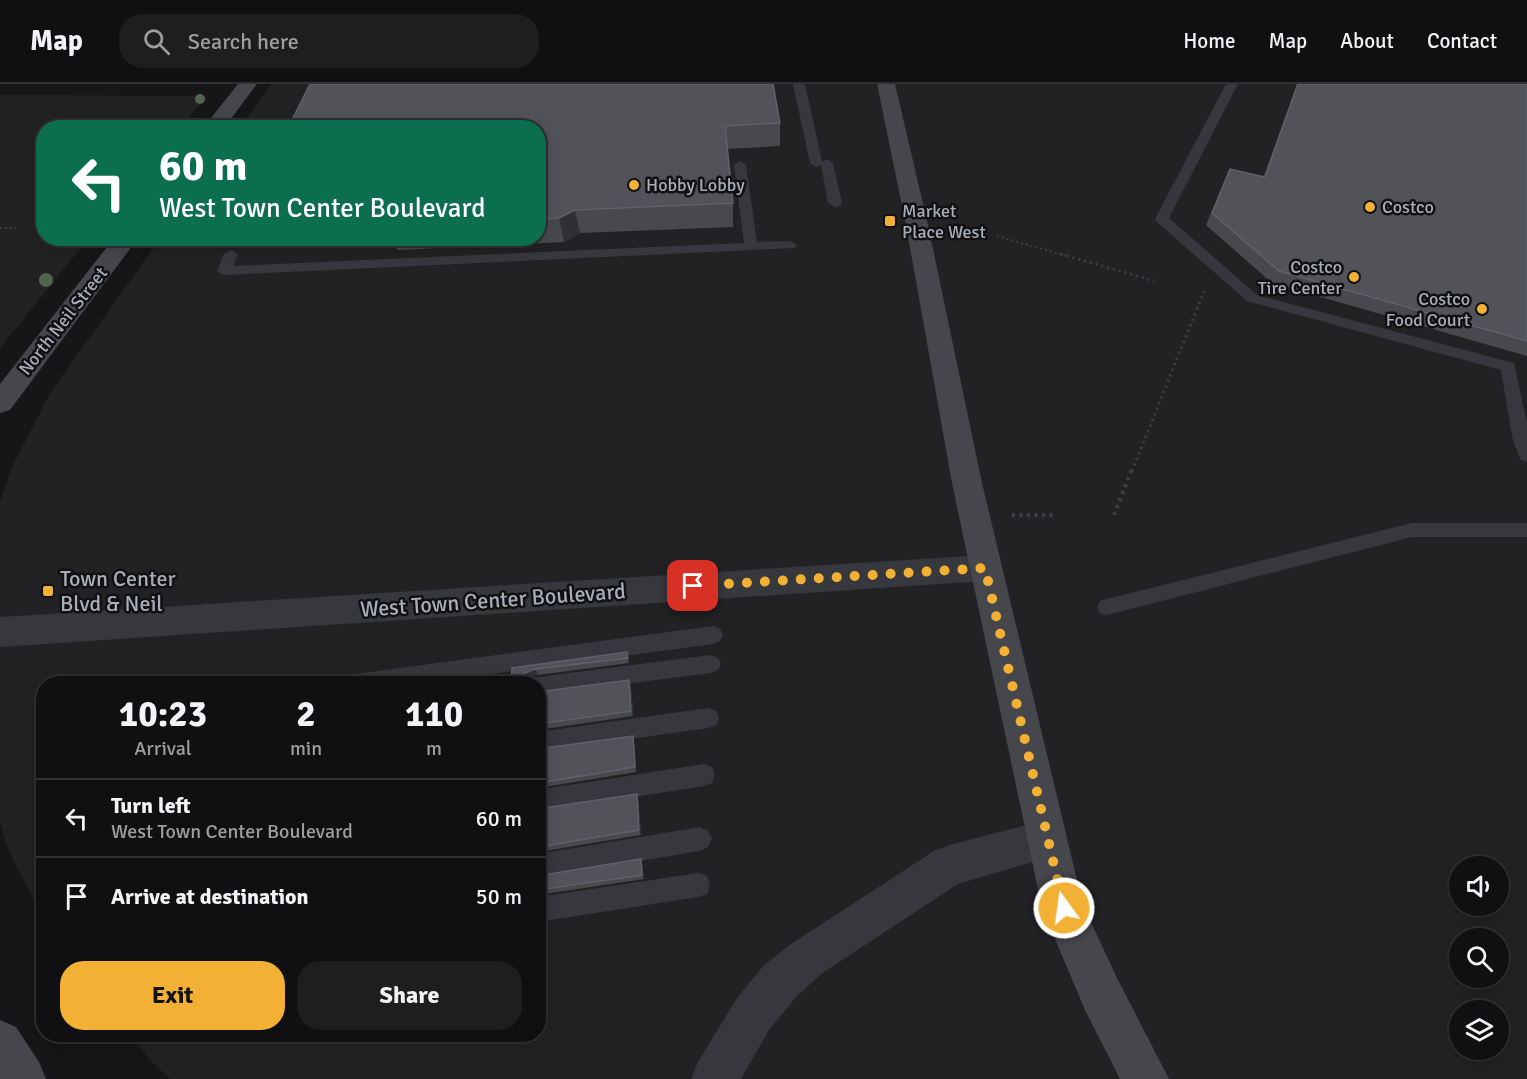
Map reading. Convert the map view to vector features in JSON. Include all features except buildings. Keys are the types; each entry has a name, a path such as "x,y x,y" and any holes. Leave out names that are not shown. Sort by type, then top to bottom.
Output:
{"street":[{"path":"219,120 248,84"},
{"path":"886,84 917,225 985,568 1046,840 1064,908 1101,994 1145,1079"},
{"name":"North Neil Street","path":"0,403 121,246"},
{"name":"West Town Center Boulevard","path":"0,632 985,568"},
{"path":"715,1079 753,1014 780,981 806,959 950,866 1046,840"},
{"path":"0,1043 22,1079"}],"lane":[{"path":"799,84 821,163 835,203"},
{"path":"1232,84 1162,219 1252,298 1527,372"},
{"path":"740,165 751,246"},
{"path":"231,254 224,271 790,245"},
{"path":"1508,367 1517,420 1527,456"},
{"path":"1107,607 1412,530 1527,530"},
{"path":"408,676 713,635"},
{"path":"546,685 711,664"},
{"path":"546,741 708,718"},
{"path":"546,800 704,775"},
{"path":"546,865 700,839"},
{"path":"546,909 698,885"}],"path":[{"path":"945,225 964,225"},
{"path":"0,228 16,228"},
{"path":"997,236 1154,281"},
{"path":"1114,515 1206,286"},
{"path":"1012,515 1056,515"}],"shaded area":[{"path":"272,84 1527,84 1527,1079 170,1079 136,1042 546,1042 546,676 36,676 36,904 8,850 0,820 0,502 11,469 50,393 155,246 546,246 546,120 245,120"},
{"path":"0,95 207,96 187,120 36,120 36,246 82,246 0,348"}],"place":[{"name":"Hobby Lobby","path":"634,185"},
{"name":"Costco","path":"1370,207"},
{"name":"Market Place West","path":"890,221"},
{"name":"Costco Tire Center","path":"1354,277"},
{"name":"Costco Food Court","path":"1482,309"},
{"name":"Town Center Blvd & Neil","path":"48,591"}],"route":[{"path":"693,586 985,568 1046,840 1064,908"}]}
